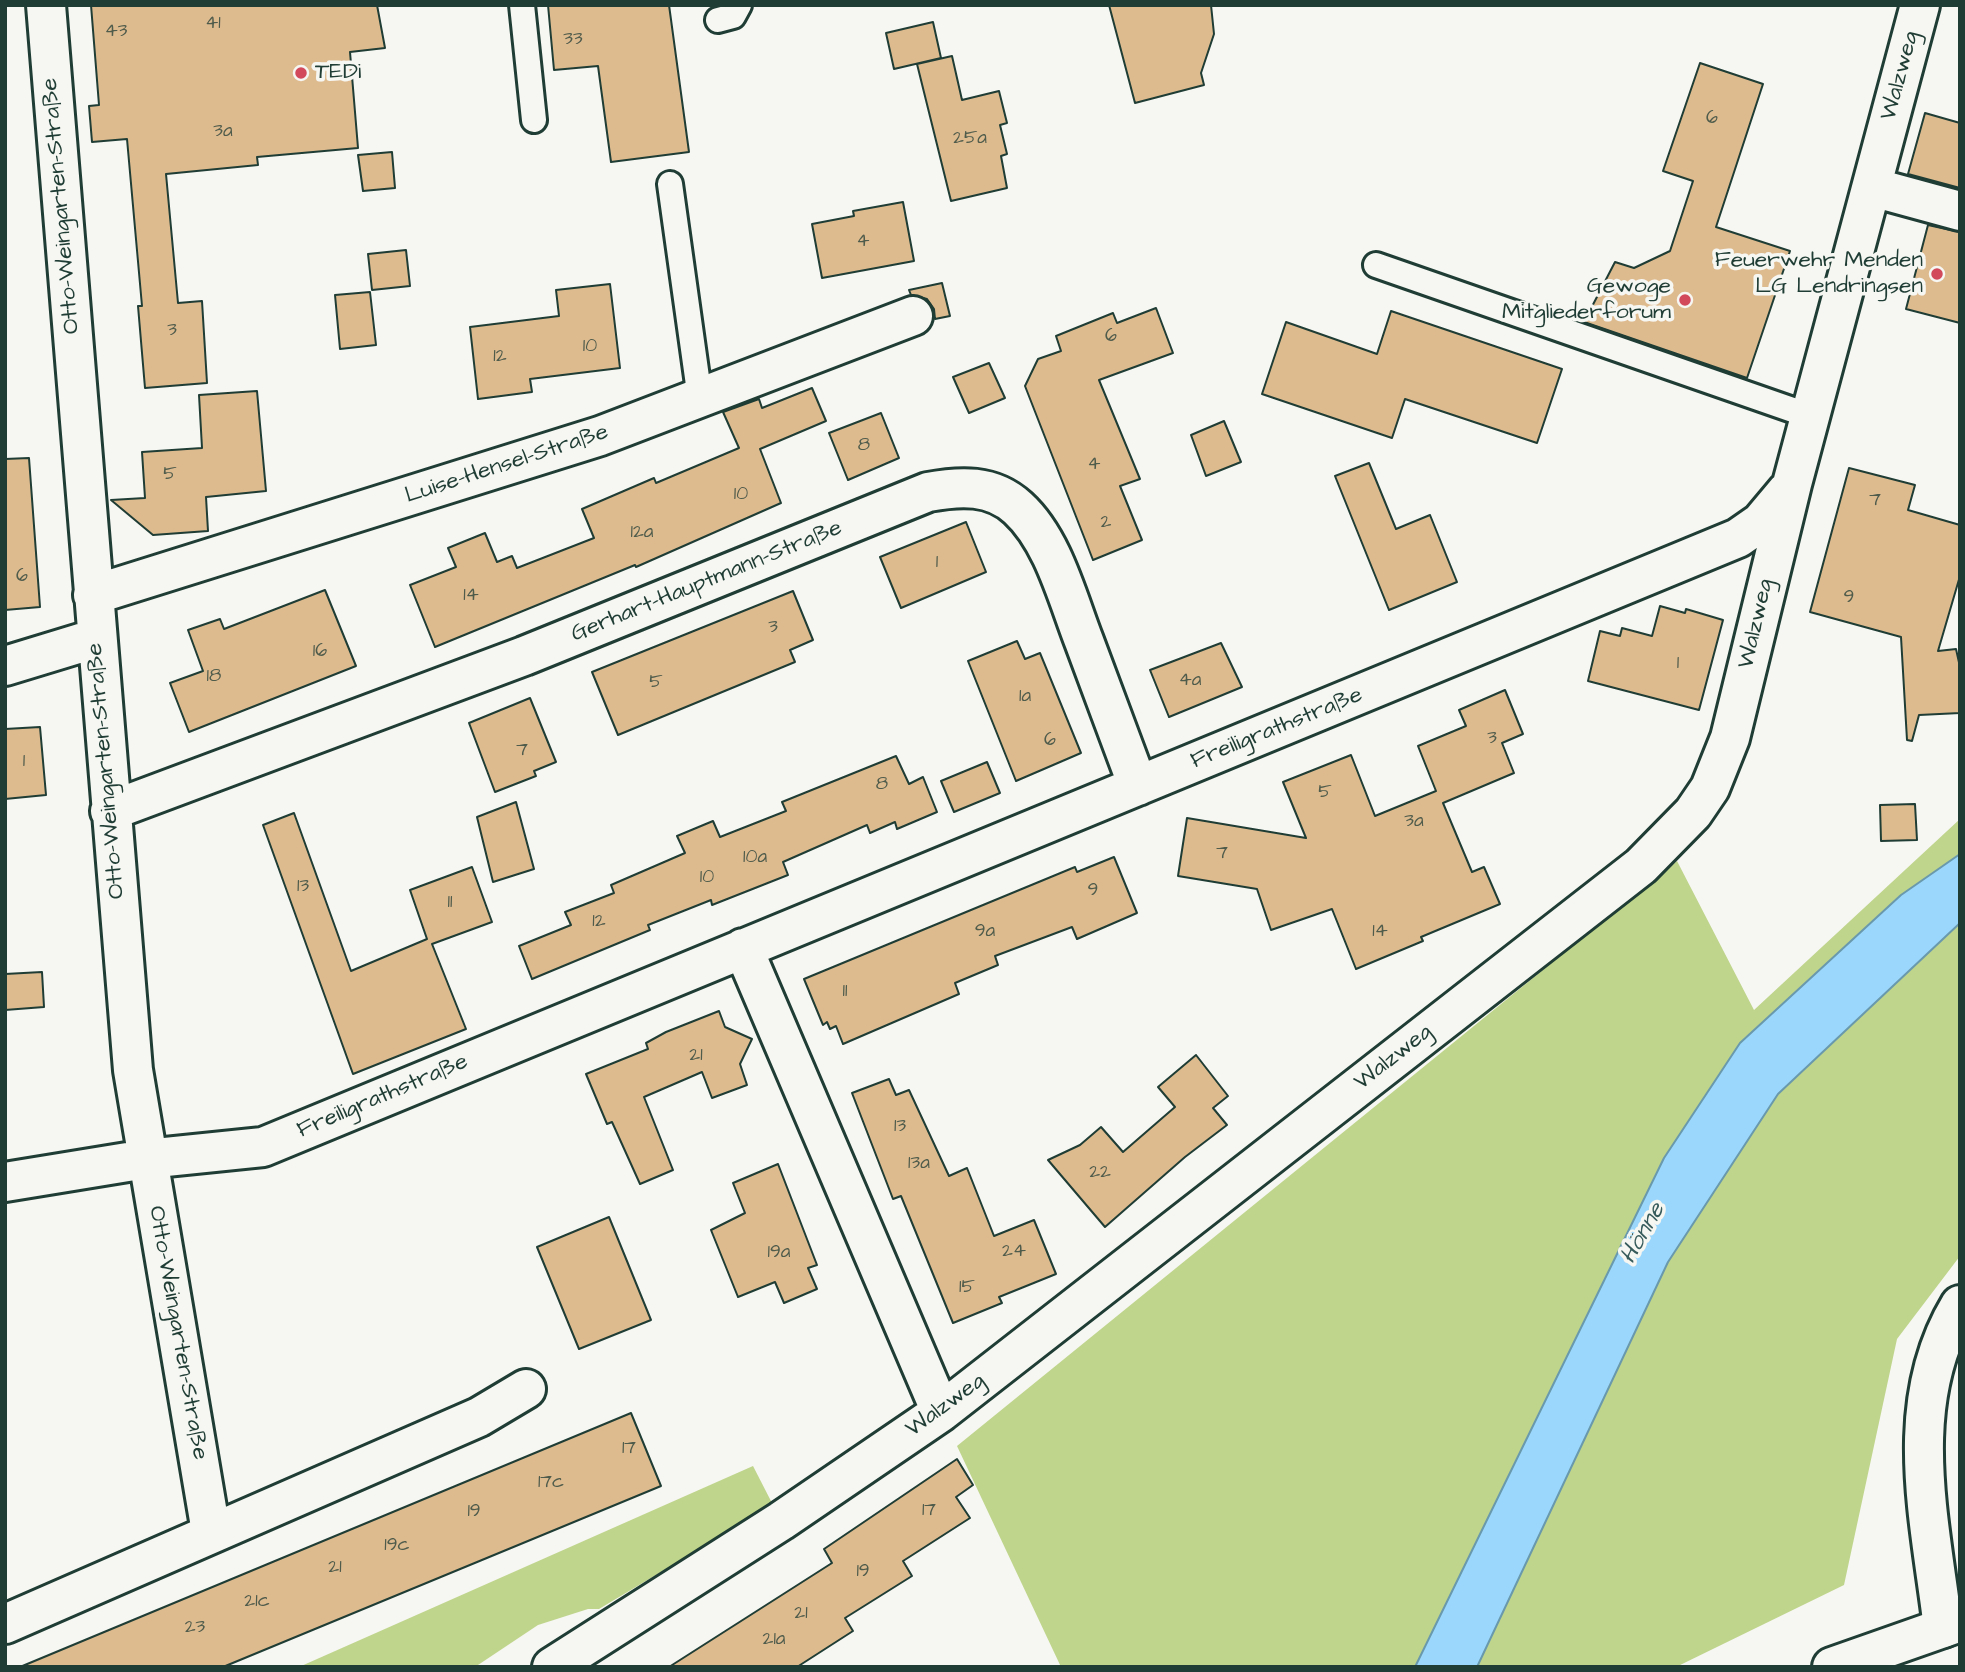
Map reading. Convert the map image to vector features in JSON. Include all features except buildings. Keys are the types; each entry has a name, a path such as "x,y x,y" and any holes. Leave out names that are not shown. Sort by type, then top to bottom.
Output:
{"street":[{"name":"Otto-Weingarten-Straße","path":"46,5 126,1007 146,1159 212,1532"},
{"name":"Walzweg","path":"552,1667 781,1521 941,1412 1641,866 1682,827 1710,788 1730,738 1792,484 1920,5"},
{"path":"1872,187 1960,211"},
{"name":"Luise-Hensel-Straße","path":"93,595 600,436 913,316"},
{"name":"Freiligrathstraße","path":"5,1182 146,1159 264,1147 1738,538 1769,514 1792,484"},
{"name":"Gerhart-Hauptmann-Straße","path":"110,811 524,656 928,492 959,486 986,489 1016,506 1033,524 1057,571 1138,786"},
{"path":"5,666 97,638"},
{"path":"743,948 941,1412"},
{"path":"1832,1667 1951,1625 1924,1470 1922,1424 1928,1380 1946,1327 1960,1305"},
{"path":"5,1623 479,1417 526,1389"}],"lane":[{"path":"522,5 534,120"},
{"path":"718,20 733,16 739,5"},
{"path":"670,184 700,399"},
{"path":"1376,265 1810,416"}],"green space":[{"path":"1960,819 1960,1256 1897,1339 1844,1585 1676,1667 1061,1667 957,1446 1677,861 1754,1010"},
{"path":"753,1466 773,1505 599,1609 588,1609 538,1625 475,1667 299,1667"}],"water":[{"name":"Hönne","path":"1960,854 1960,923 1778,1094 1668,1262 1477,1667 1415,1667 1664,1158 1740,1043 1901,895"}],"place":[{"name":"TEDi","path":"301,73"},
{"name":"Feuerwehr Menden LG Lendringsen","path":"1937,274"},
{"name":"Gewoge Mitgliederforum","path":"1685,300"}]}
